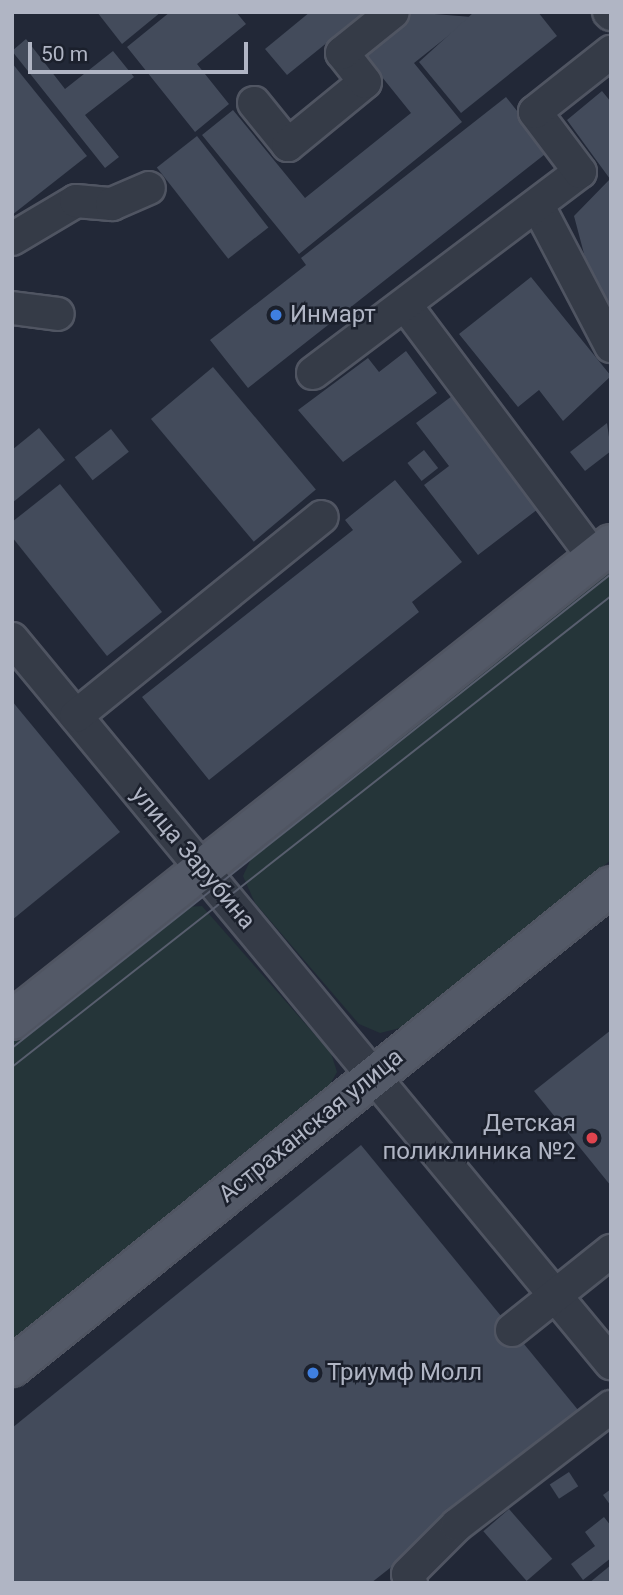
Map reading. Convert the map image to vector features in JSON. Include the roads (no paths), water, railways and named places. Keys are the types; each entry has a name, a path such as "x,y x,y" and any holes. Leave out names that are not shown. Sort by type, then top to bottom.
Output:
{"main road":[{"path":"12,1020 602,550"},
{"name":"Астраханская улица","path":"12,1367 611,886"}],"street":[{"path":"254,103 288,145 366,82 342,53 393,12"},
{"path":"313,373 539,208 580,172 535,112 611,52"},
{"path":"12,239 76,201 112,204 149,188"},
{"path":"539,208 611,346"},
{"path":"406,306 602,550"},
{"path":"12,308 58,314"},
{"path":"76,716 322,517"},
{"name":"улица Зарубина","path":"12,639 202,869 377,1074 611,1363"},
{"path":"512,1331 611,1251"},
{"path":"411,1583 408,1574 457,1525 611,1408"}],"tram line":[{"path":"12,1048 611,574"},
{"path":"12,1067 611,596"}],"place":[{"name":"Инмарт","path":"276,315"},
{"name":"Детская поликлиника №2","path":"592,1138"},
{"name":"Триумф Молл","path":"313,1373"}]}
